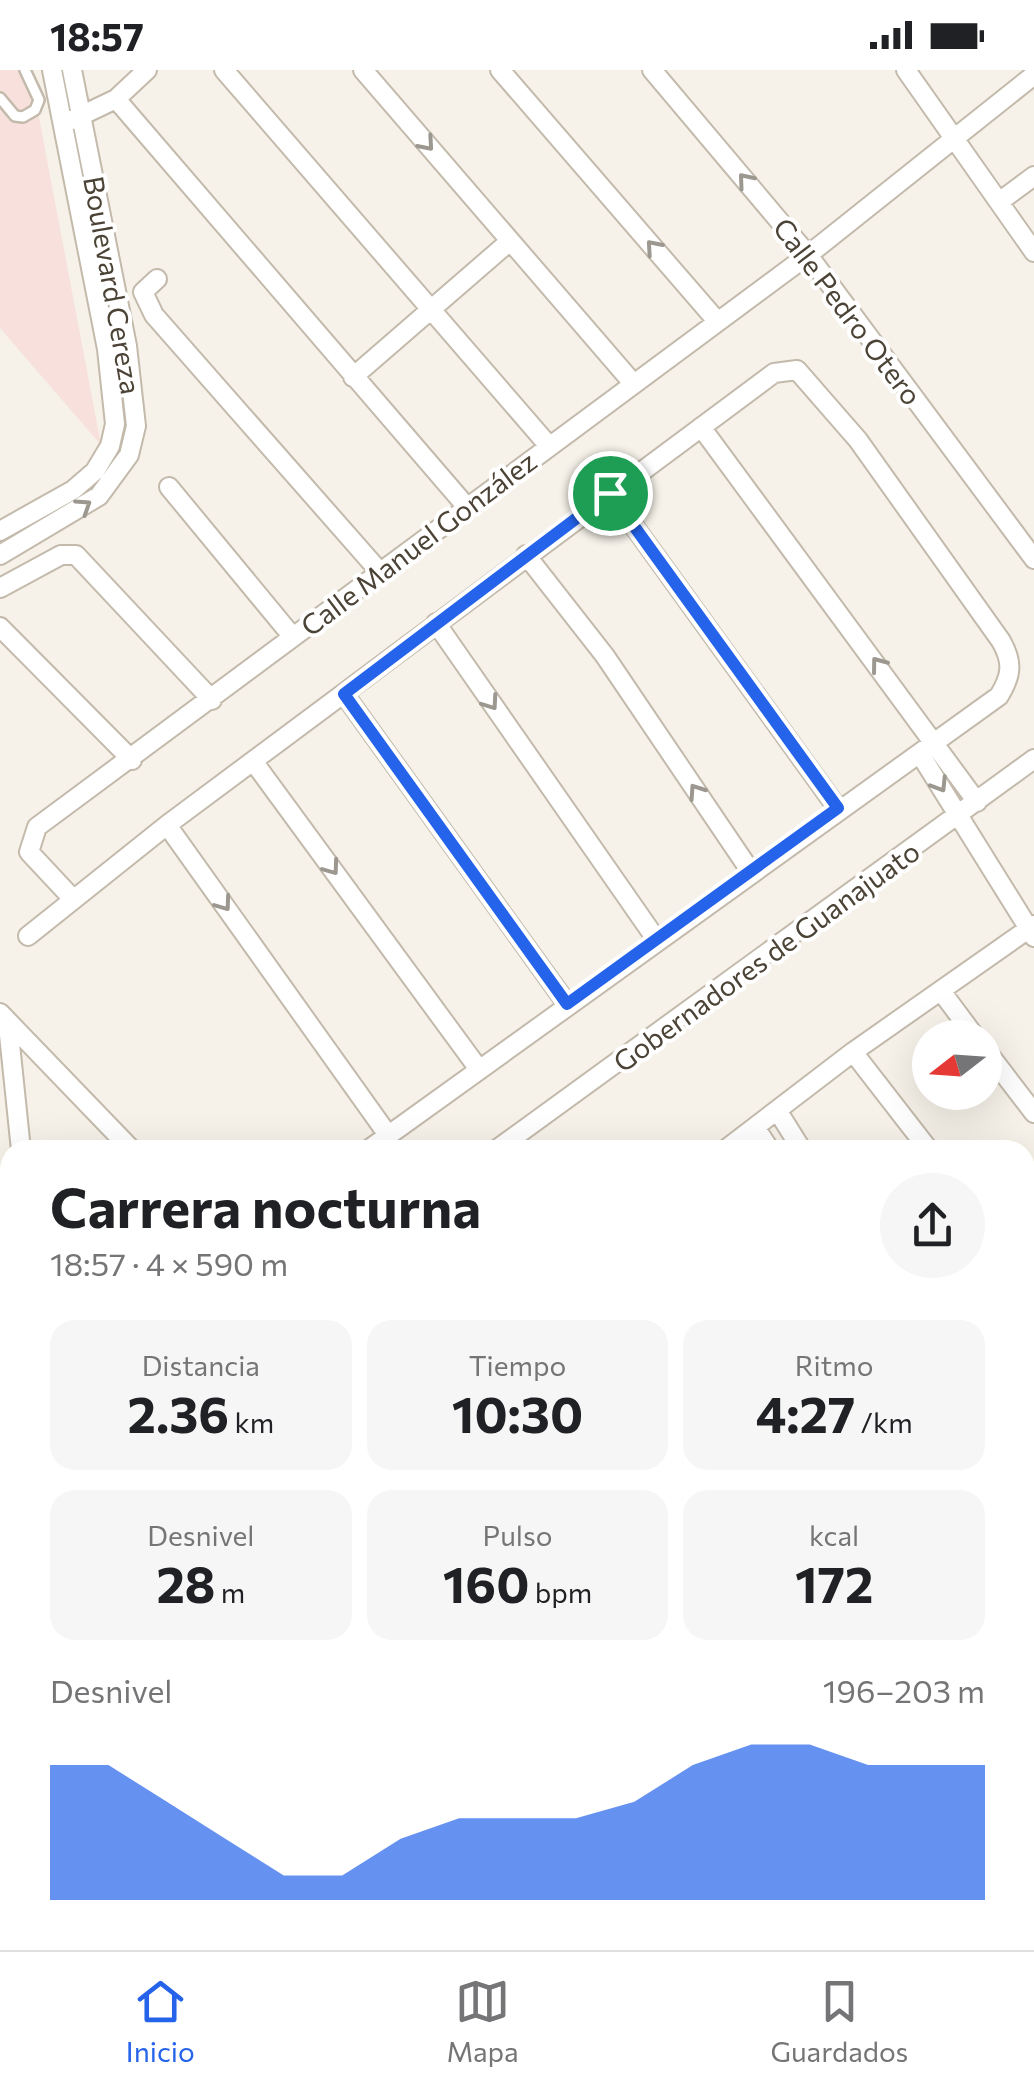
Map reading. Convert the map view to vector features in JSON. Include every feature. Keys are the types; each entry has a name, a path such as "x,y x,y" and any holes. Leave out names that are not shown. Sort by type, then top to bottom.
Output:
{"street":[{"name":"Boulevard Cereza","path":"0,531 73,490 95,472 110,446 116,424 107,349 52,70"},
{"name":"Boulevard Cereza","path":"0,555 100,496 129,455 136,426 127,346 72,70"},
{"path":"62,124 116,99 147,70"},
{"path":"224,70 549,446"},
{"path":"363,70 632,382"},
{"path":"500,70 717,321"},
{"name":"Calle Pedro Otero","path":"652,70 808,255 1033,554"},
{"path":"906,70 1034,252"},
{"name":"Calle Manuel González","path":"72,898 30,852 37,827 808,255 1034,74"},
{"path":"116,99 466,506"},
{"path":"998,202 1034,176"},
{"path":"352,377 510,241"},
{"path":"157,278 144,292 148,307 380,571"},
{"path":"28,936 167,825 702,426 788,368 803,375 858,440 1008,653 1009,681 1000,696 838,808 381,1140"},
{"path":"702,426 977,802"},
{"path":"169,487 292,636"},
{"path":"610,493 838,808"},
{"path":"0,588 61,555 72,553 212,700"},
{"path":"526,555 606,656 750,872"},
{"path":"436,623 656,939"},
{"path":"2,629 132,760"},
{"path":"344,694 567,1004"},
{"path":"738,1140 853,1052 1032,931 920,754"},
{"name":"Gobernadores de Guanajuato","path":"510,1140 1034,760"},
{"path":"253,762 478,1068"},
{"path":"167,825 388,1135"},
{"path":"941,991 963,1020"},
{"path":"4,1019 20,1140"},
{"path":"4,1019 122,1140"},
{"path":"853,1052 921,1140"},
{"path":"1002,1071 1034,1113"},
{"path":"777,1110 796,1140"},
{"path":"756,1127 764,1140"}],"lane":[{"path":"0,98 15,116 23,117 35,110 36,90 25,70"}],"shaded area":[{"path":"0,70 30,70 101,445 0,328"}],"route":[{"path":"610,493 838,808 567,1004 344,694 610,493"}]}
